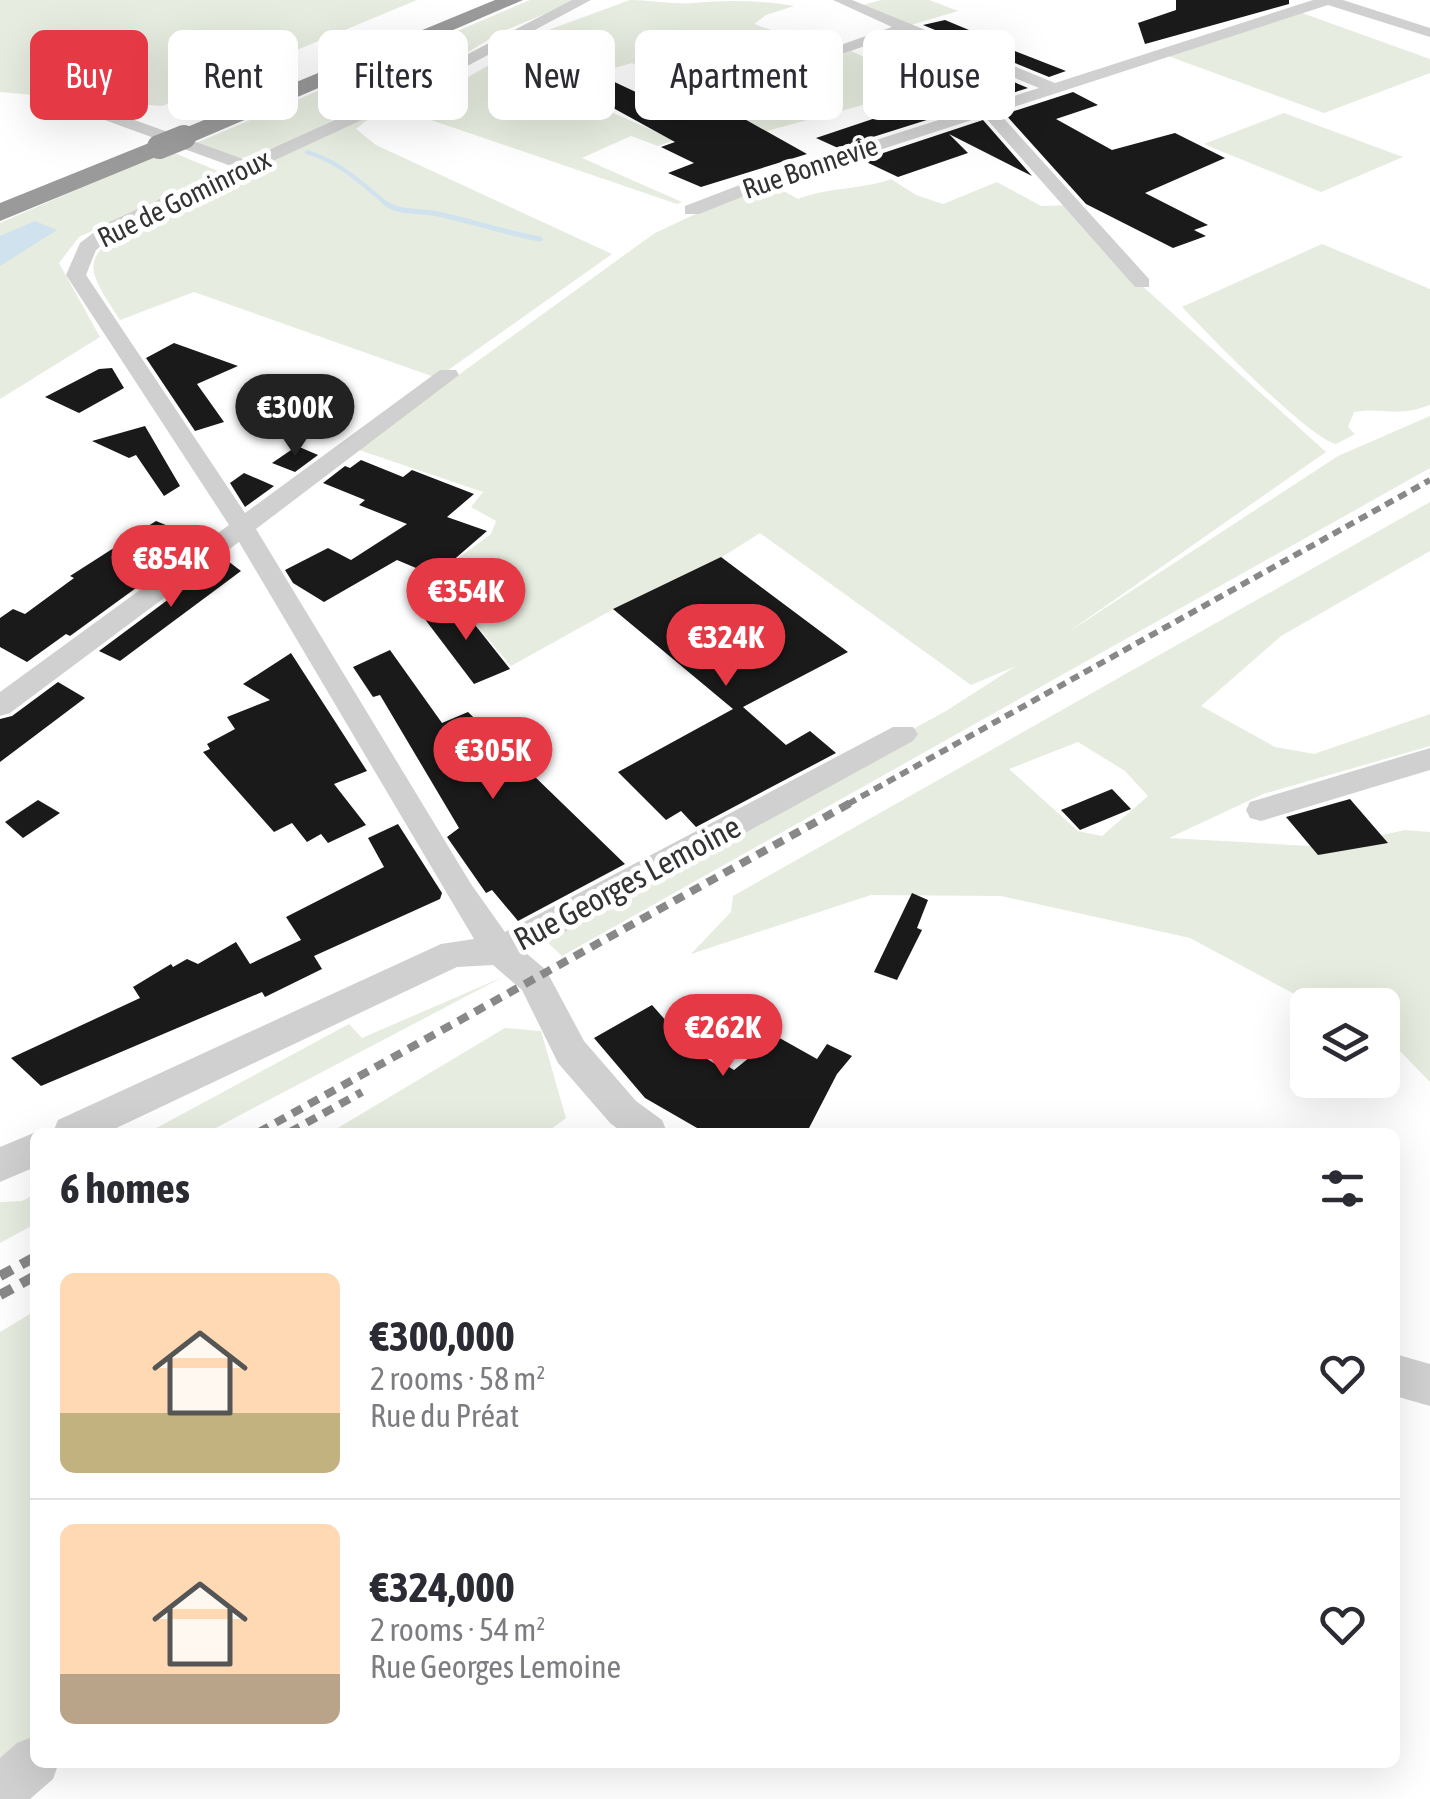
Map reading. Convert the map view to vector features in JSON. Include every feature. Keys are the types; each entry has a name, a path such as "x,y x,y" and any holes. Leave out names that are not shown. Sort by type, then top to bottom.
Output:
{"highway":[{"path":"0,212 480,0"},
{"path":"0,195 161,138 514,0"}],"street":[{"name":"Rue de Gominroux","path":"584,0 506,36 445,73 357,117 104,234 87,247 76,275 242,528 460,893 500,950 534,980 571,1052 623,1112 644,1128"},
{"path":"840,0 1051,88"},
{"path":"1328,0 1430,33"},
{"name":"Rue Bonnevie","path":"1015,99 1328,0"},
{"path":"843,50 905,27"},
{"path":"114,120 246,166"},
{"name":"Rue Bonnevie","path":"692,210 951,120"},
{"path":"997,120 1142,283"},
{"path":"0,706 448,375"},
{"name":"Rue Georges Lemoine","path":"79,1128 454,954 500,950 903,734"},
{"path":"1261,810 1430,759"},
{"path":"0,1165 30,1151"},
{"path":"1400,1377 1430,1386"},
{"path":"0,1792 30,1766"}],"shaded area":[{"path":"0,0 417,0 345,30 318,30 318,41 298,49 298,30 168,30 168,104 162,106 148,105 148,30 30,30 30,95 0,92"},
{"path":"530,0 579,0 505,30 488,30 488,40 468,52 468,30 460,30"},
{"path":"630,0 744,1 794,6 766,15 754,24 772,30 635,30 635,65 615,68 615,30 551,29"},
{"path":"881,0 929,0 958,11 911,25 863,5"},
{"path":"1302,13 1430,59 1430,73 1324,113 1168,56"},
{"path":"851,51 863,57 863,105 843,110 843,54"},
{"path":"488,66 488,120 615,120 615,114 675,140 658,146 631,136 582,158 682,202 677,204 431,120 468,120 468,77"},
{"path":"318,91 318,120 334,120 278,146 233,161 194,144 250,120 298,120 298,99"},
{"path":"1284,113 1403,157 1321,192 1204,144"},
{"path":"367,120 356,129 376,145 612,254 437,378 194,292 120,320 99,287 94,264 105,244 137,220"},
{"path":"745,120 808,120 767,131"},
{"path":"167,150 218,171 79,237 59,263 100,337 0,399 0,223"},
{"path":"891,179 916,195 943,204 997,182 1041,206 1072,205 1117,263 1326,452 1064,635 1338,456 1430,416 1430,468 562,956 544,939 681,855 946,711 1016,666 971,685 760,533 722,557 610,611 511,666 455,600 419,587 491,534 496,521 471,507 483,492 356,449 655,233 706,209 773,185 798,199"},
{"path":"1322,244 1430,289 1430,405 1399,412 1354,412 1348,427 1355,434 1336,444 1281,404 1182,307"},
{"path":"1430,502 1430,551 1281,636 1201,706 1275,747 1314,754 1430,714 1430,746 1263,794 1169,838 1327,847 1405,830 1430,832 1430,1082 1400,1051 1400,988 1290,988 1290,992 1190,938 1001,896 871,895 691,954 731,912 733,896","holes":["1078,742 1125,771 1148,796 1102,836 1078,831 1009,769"]},
{"path":"503,977 216,1128 156,1128 349,1024 362,1038"},
{"path":"505,1028 541,1031 566,1118 552,1128 338,1128"},
{"path":"30,1197 30,1227 0,1243 0,1202"},
{"path":"30,1314 30,1744 0,1769 0,1332"}],"water":[{"path":"35,221 57,230 0,266 0,236"}],"building":[{"path":"1176,0 1289,0 1289,4 1145,44 1138,23 1176,10"},
{"path":"945,20 969,30 935,30 923,25"},
{"path":"1015,51 1066,71 1049,77 1015,63"},
{"path":"615,82 635,92 635,120 615,109"},
{"path":"1073,92 1098,105 1056,119 1112,150 1175,133 1225,158 1145,193 1208,225 1194,230 1206,236 1173,248 1086,204 1010,120 1015,120 1015,111"},
{"path":"635,120 746,120 807,154 701,187 668,173 694,163 661,147 675,142"},
{"path":"870,120 927,120 838,148 816,138"},
{"path":"983,120 1032,176 949,134 968,153 898,177 862,160"},
{"path":"174,343 238,366 197,384 224,422 195,431 146,358"},
{"path":"112,368 124,388 79,413 45,397 99,369"},
{"path":"145,426 180,486 164,496 136,455 129,458 92,441"},
{"path":"297,446 318,455 295,472 272,463"},
{"path":"361,460 403,477 412,470 474,494 447,517 487,531 435,576 397,560 324,602 293,583 285,570 328,548 351,560 407,524 359,505 365,500 323,483 345,466 350,468"},
{"path":"244,473 274,486 245,507 230,483"},
{"path":"156,521 202,540 70,636 66,634 27,662 0,647 0,618 13,609 25,614 74,578 70,576"},
{"path":"721,557 848,652 743,707 786,745 810,731 836,753 696,827 681,811 666,820 618,772 733,709 613,609"},
{"path":"224,558 241,571 120,661 99,651"},
{"path":"454,602 510,669 474,684 421,614"},
{"path":"390,650 442,723 468,712 625,864 518,921 492,890 486,893 447,837 459,828 380,695 373,697 353,667"},
{"path":"291,653 367,771 334,784 366,825 328,843 321,834 307,842 292,823 274,832 203,752 210,749 207,744 235,729 227,717 270,700 243,684"},
{"path":"58,682 85,698 0,762 0,719 12,716"},
{"path":"1112,789 1131,809 1080,830 1061,810"},
{"path":"1350,799 1388,843 1318,855 1286,817"},
{"path":"38,800 60,813 23,838 5,822"},
{"path":"398,824 442,893 440,899 314,956 322,969 265,997 262,992 41,1086 11,1058 140,998 133,987 171,964 173,967 187,959 198,964 236,942 250,964 301,940 286,917 384,867 368,838"},
{"path":"912,893 928,900 917,928 922,930 897,980 874,972"},
{"path":"652,1005 676,1032 686,1033 686,1046 717,1065 721,1062 734,1070 776,1036 817,1059 827,1044 852,1056 837,1074 809,1128 697,1128 645,1098 594,1038"}],"waterway":[{"path":"307,152 340,167 387,204"},
{"path":"387,204 540,239"}],"railway":[{"path":"848,804 1430,480"},
{"path":"266,1128 852,802"},
{"path":"297,1128 362,1092"},
{"path":"0,1276 30,1260"},
{"path":"0,1295 30,1279"}]}
